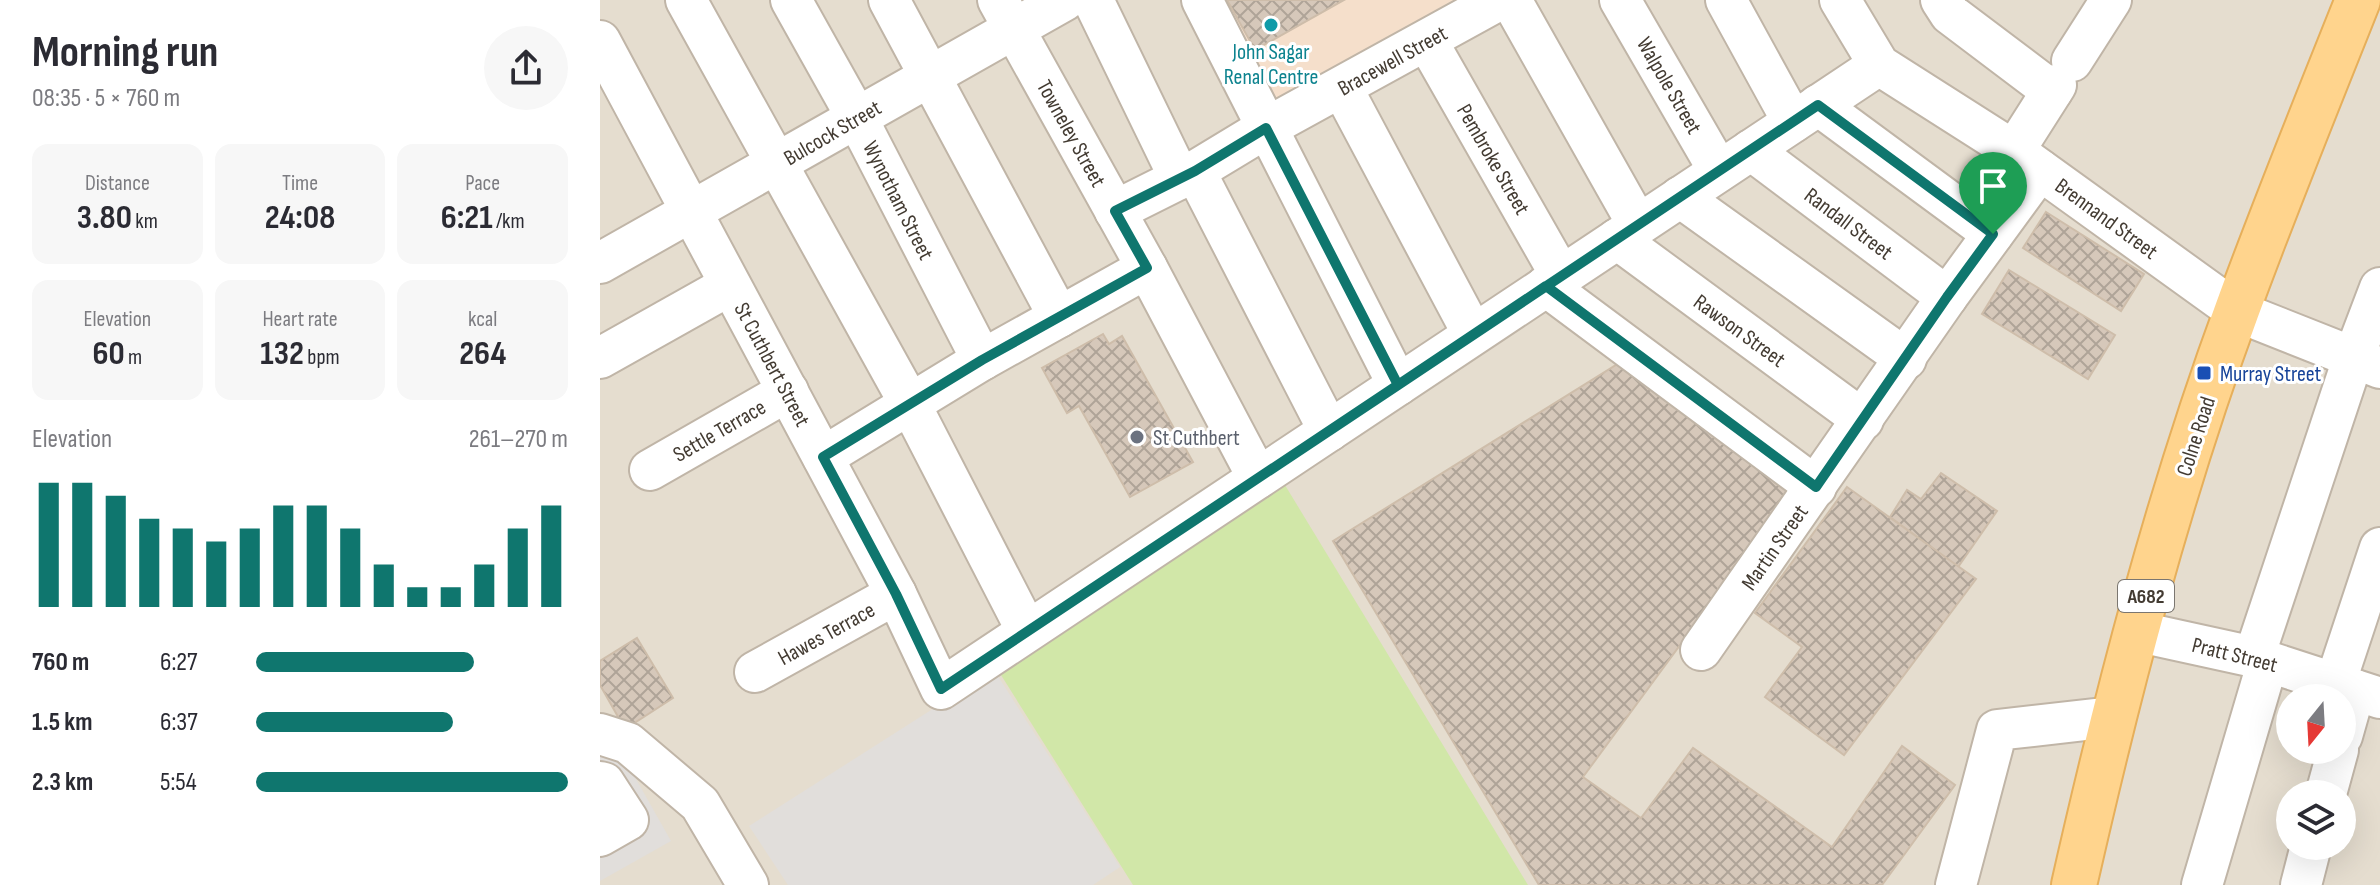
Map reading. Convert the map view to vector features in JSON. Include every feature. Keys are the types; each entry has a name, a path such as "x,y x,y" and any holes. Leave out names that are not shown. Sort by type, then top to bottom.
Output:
{"main road":[{"name":"Colne Road","path":"2074,885 2135,631 2236,311 2358,0"}],"street":[{"path":"686,0 910,404 1027,631 1879,65"},
{"name":"Wynotham Street","path":"791,0 857,118 982,360"},
{"path":"889,0 1059,317"},
{"name":"Bulcock Street","path":"604,250 691,212 930,76 1006,14 1065,0"},
{"path":"1093,0 1329,431"},
{"path":"1202,0 1398,385"},
{"name":"Bracewell Street","path":"1115,211 1188,175 1266,128 1499,0"},
{"path":"1511,0 1628,232"},
{"name":"Walpole Street","path":"1620,0 1735,161"},
{"path":"1726,0 1806,114 1993,234"},
{"name":"Brennand Street","path":"1840,0 1879,65 2027,160 2236,311"},
{"path":"1941,0 1950,14 2060,79"},
{"name":"Martin Street","path":"1701,650 1993,234 2060,79 2111,0"},
{"name":"Towneley Street","path":"1006,14 1147,268 1258,478"},
{"name":"St Cuthbert Street","path":"600,41 896,594 941,689 1027,631"},
{"name":"Pembroke Street","path":"1427,41 1554,281"},
{"path":"1342,88 1473,334"},
{"name":"Randall Street","path":"1735,161 1947,297"},
{"path":"1680,197 1906,359"},
{"name":"Rawson Street","path":"1628,232 1863,420"},
{"path":"823,457 982,360 1147,268"},
{"path":"1554,281 1816,487"},
{"path":"600,358 730,285"},
{"path":"2202,885 2261,659 2366,363 2380,288"},
{"path":"2236,311 2366,363"},
{"name":"Settle Terrace","path":"650,470 788,391"},
{"path":"2357,690 2380,548"},
{"name":"Hawes Terrace","path":"755,672 896,594"},
{"name":"Pratt Street","path":"2135,631 2261,659 2357,690"},
{"path":"1956,885 1997,730 2112,717"},
{"path":"601,733 628,743 700,804 748,885"},
{"path":"600,782 604,783 628,820 600,836"},
{"path":"2301,885 2307,860"}],"shaded area":[{"path":"600,0 2380,0 2380,885 600,885"},
{"path":"1211,0 1461,0 1270,105"},
{"path":"994,670 1120,867 1093,885 788,885 749,826"},
{"path":"600,749 627,763 671,841 600,881"}],"green space":[{"path":"1274,467 1528,885 1133,885 989,656"}],"building":[{"name":"John Sagar Renal Centre","path":"1227,0 1344,0 1255,50"},
{"path":"2046,212 2144,274 2121,311 2023,248"},
{"path":"2009,270 2115,335 2088,379 1982,314"},
{"name":"St Cuthbert","path":"1103,334 1109,344 1122,336 1193,462 1130,497 1079,406 1067,413 1042,368"},
{"path":"1624,360 1797,486 1583,777 1641,818 1693,748 1832,847 1902,746 1955,785 1882,885 1539,885 1333,541"},
{"path":"1941,473 1997,511 1958,567 1890,517 1907,490 1921,499"},
{"path":"1847,487 1976,579 1844,755 1765,697 1802,647 1755,613"},
{"path":"637,638 673,698 625,729 600,685 600,661"}],"place":[{"name":"John Sagar Renal Centre","path":"1271,25"},
{"name":"Murray Street","path":"2204,373"},
{"name":"St Cuthbert","path":"1137,437"}],"route":[{"path":"1993,234 1816,487 1546,286 1398,385 1266,128 1195,171 1115,211 1147,268 982,360 823,457 896,594 941,689 1398,385 1473,334 1818,105 1993,234"}]}
